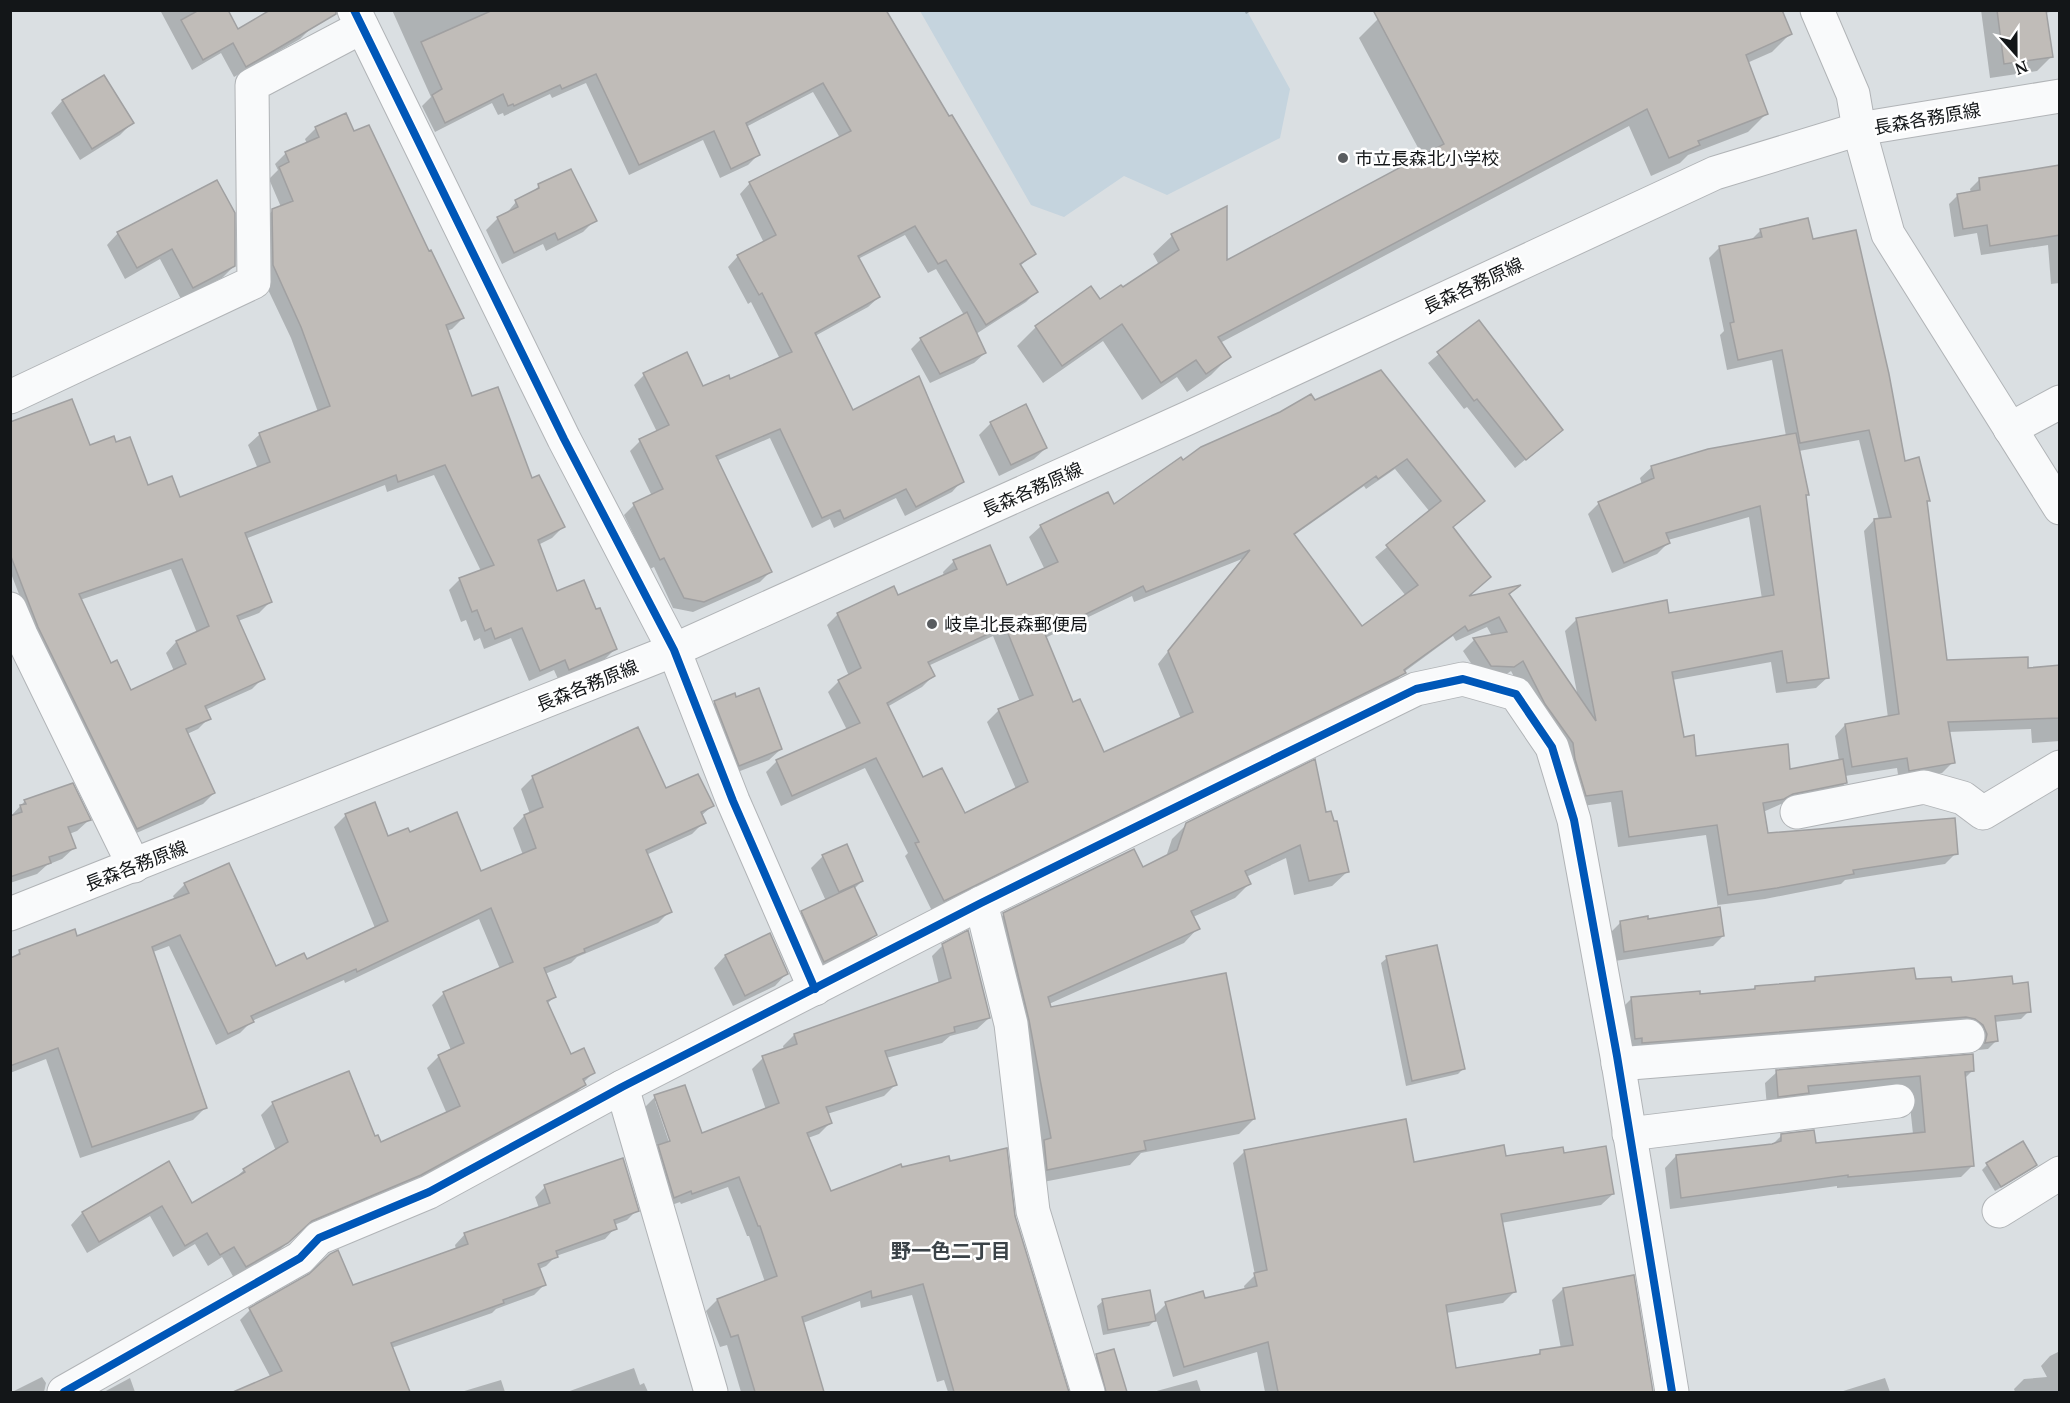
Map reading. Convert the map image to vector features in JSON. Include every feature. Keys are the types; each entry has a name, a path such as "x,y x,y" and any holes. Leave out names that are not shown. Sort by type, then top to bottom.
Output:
{"street":[{"path":"1817,10 1853,94 1859,129 1888,234 2060,508"},
{"path":"10,397 254,282 252,85 358,19 564,439 674,650 733,801 815,989"},
{"name":"長森各務原線","path":"10,914 674,650 1188,418 1715,173 1859,129 2060,96"},
{"path":"2010,429 2060,402"},
{"path":"10,609 134,866"},
{"path":"64,1392 300,1258 319,1238 429,1192 622,1087 981,903 1416,689 1463,679 1516,694 1552,747 1574,820 1618,1064 1672,1392"},
{"path":"1797,812 1924,787 1963,798 1983,813 2060,767"},
{"path":"981,903 1011,1024 1033,1210 1088,1392"},
{"path":"1618,1064 1968,1036"},
{"path":"622,1087 711,1392"},
{"path":"1629,1134 1898,1101"},
{"path":"1999,1211 2060,1173"}],"shaded area":[{"path":"920,11 1247,11 1290,89 1280,138 1167,195 1124,176 1064,217 1031,205"}],"building":[{"path":"199,10 228,10 238,29 270,10 336,10 336,14 246,67 233,43 203,60 181,20"},
{"path":"493,10 886,10 949,116 952,115 1036,254 1020,264 1038,292 986,325 946,260 938,264 915,226 858,256 880,297 815,333 853,410 919,376 964,482 916,507 906,489 844,519 840,510 822,518 780,429 716,456 772,572 704,602 684,598 664,558 660,560 633,503 663,489 639,439 669,425 643,373 687,352 703,386 729,375 730,379 792,352 762,293 759,295 737,255 776,235 749,182 851,131 823,83 746,123 760,155 731,169 714,131 639,165 596,74 562,89 560,85 514,106 513,104 508,106 503,94 445,123 432,95 442,89 421,42"},
{"path":"1373,10 1782,10 1792,34 1746,55 1768,114 1698,141 1700,145 1669,158 1647,109 1218,337 1231,357 1206,374 1196,360 1161,383 1122,324 1062,366 1035,326 1091,286 1100,299 1121,285 1123,287 1179,250 1171,234 1227,206 1227,260 1444,144"},
{"path":"1997,10 2046,10 2053,57 2004,64"},
{"path":"104,75 134,123 92,149 62,100"},
{"path":"346,113 354,131 369,125 429,251 431,250 464,318 446,325 472,396 498,387 532,478 539,475 565,527 538,540 557,591 584,580 596,609 600,608 617,649 569,670 565,660 540,671 522,628 495,639 491,628 485,631 477,610 472,612 459,578 494,565 445,465 398,482 396,475 245,533 272,602 237,616 265,679 205,706 211,719 186,729 215,793 137,829 38,627 10,554 10,422 72,399 90,445 114,436 116,442 130,437 148,485 172,476 180,497 270,462 259,433 330,406 301,327 273,265 272,209 293,201 279,167 289,162 285,152 319,137 315,127","holes":["182,559 209,626 176,641 186,664 131,690 117,660 111,663 79,594"]},
{"path":"2060,165 2060,235 1990,246 1987,225 1963,229 1957,194 1980,190 1979,178"},
{"path":"571,169 597,221 558,240 555,233 514,253 497,217 518,207 515,200 539,188 538,184"},
{"path":"217,180 235,213 235,266 193,288 172,249 137,268 117,232"},
{"path":"1808,218 1813,239 1856,230 1889,374 1905,461 1919,457 1930,501 1927,501 1947,660 2028,657 2028,668 2060,665 2060,718 1948,722 1955,763 1909,771 1907,758 1852,767 1845,724 1899,714 1874,519 1891,517 1869,430 1800,443 1782,350 1738,360 1730,323 1734,322 1719,246 1762,237 1760,229"},
{"path":"967,312 986,353 940,374 920,338"},
{"path":"1479,320 1563,430 1526,460 1477,399 1474,401 1437,352"},
{"path":"1381,370 1485,501 1453,527 1491,577 1469,596 1521,585 1509,594 1596,721 1576,618 1667,600 1669,613 1774,595 1760,506 1666,533 1670,543 1624,563 1598,502 1654,478 1651,466 1708,449 1796,433 1809,495 1806,495 1829,678 1787,683 1782,651 1672,672 1684,737 1694,735 1696,756 1788,744 1790,769 1843,759 1847,783 1793,794 1784,799 1763,803 1768,833 1955,818 1958,854 1853,870 1854,874 1728,895 1717,825 1629,837 1622,791 1586,796 1575,759 1573,743 1545,704 1523,661 1514,667 1491,666 1473,638 1507,632 1499,617 1468,631 1465,626 1404,670 1406,673 944,901 915,843 919,842 876,758 792,796 776,760 860,723 838,680 861,668 837,613 894,586 898,595 957,569 953,560 990,545 1007,585 1058,562 1040,525 1108,492 1114,504 1181,457 1183,460 1201,447 1280,412 1311,394 1315,400","holes":["1407,459 1441,501 1386,545 1418,585 1362,626 1294,534 1376,476 1378,479","1250,550 1168,651 1193,712 1104,752 1080,699 1073,702 1045,634 1143,586 1146,592","1005,626 1033,695 998,709 1028,782 965,813 942,768 923,777 887,703 935,676 928,662"]},
{"path":"1026,404 1047,448 1011,465 990,422"},
{"path":"759,688 782,749 739,766 714,701 735,693 736,697"},
{"path":"638,727 666,788 698,774 714,806 701,812 706,823 646,850 672,912 544,968 556,997 547,1001 571,1054 584,1048 595,1073 583,1079 586,1085 421,1175 312,1221 288,1243 246,1267 234,1247 220,1255 207,1233 185,1246 162,1206 99,1242 82,1212 169,1161 192,1203 245,1172 243,1169 288,1142 272,1102 349,1071 375,1136 378,1135 381,1142 460,1106 438,1055 464,1043 443,992 513,962 491,908 357,972 356,969 251,1016 254,1022 228,1034 180,935 152,947 207,1108 92,1147 58,1048 10,1066 10,958 20,954 19,950 75,929 77,936 189,893 184,883 229,863 276,966 304,953 307,959 388,921 345,814 375,802 388,836 408,828 410,832 457,812 481,871 536,848 524,815 543,807 532,776"},
{"path":"1315,759 1326,812 1331,811 1334,821 1337,821 1349,872 1309,881 1300,845 1245,871 1251,884 1191,911 1200,929 1048,997 1051,1007 1226,973 1255,1119 1144,1141 1146,1150 1047,1170 1044,1140 1051,1138 1029,1020 1003,913 1134,849 1143,867 1177,850 1186,823"},
{"path":"73,783 91,820 68,827 76,848 49,857 51,863 10,877 10,816 22,812 20,805 26,804 24,800"},
{"path":"847,844 863,881 839,892 822,855"},
{"path":"854,886 877,935 824,962 801,911"},
{"path":"1720,907 1724,936 1624,952 1620,921 1648,916 1648,919"},
{"path":"968,930 990,1018 954,1027 955,1032 885,1051 897,1085 826,1107 832,1123 807,1133 831,1191 901,1164 902,1167 949,1156 950,1161 1007,1148 1015,1216 1069,1392 954,1392 923,1284 872,1298 871,1291 802,1317 824,1392 755,1392 738,1335 731,1337 717,1299 777,1276 760,1226 758,1226 739,1177 674,1198 658,1145 670,1141 654,1095 685,1085 702,1133 779,1103 762,1056 797,1044 794,1034 951,978 942,944"},
{"path":"770,933 788,974 745,996 725,955"},
{"path":"1437,945 1465,1069 1412,1081 1386,956"},
{"path":"1914,968 1916,979 1951,977 1952,982 2012,976 2013,984 2028,982 2031,1012 1995,1016 1998,1041 1985,1043 1987,1034 1983,1025 1975,1019 1966,1017 1642,1043 1642,1038 1635,1039 1631,997 1755,989 1755,986 1815,981 1815,977"},
{"path":"1973,1054 1974,1071 1965,1072 1974,1166 1848,1177 1848,1175 1681,1198 1676,1155 1772,1144 1781,1141 1781,1134 1814,1130 1816,1143 1925,1132 1920,1076 1808,1086 1809,1093 1778,1097 1776,1070"},
{"path":"1406,1119 1414,1162 1504,1145 1506,1156 1563,1147 1564,1153 1606,1146 1614,1194 1501,1214 1516,1292 1446,1305 1456,1368 1540,1354 1540,1350 1573,1345 1563,1288 1634,1275 1653,1392 1278,1392 1268,1342 1184,1367 1165,1302 1203,1291 1205,1298 1257,1286 1254,1273 1267,1270 1244,1150"},
{"path":"2023,1141 2037,1165 2001,1187 1986,1163"},
{"path":"623,1158 639,1211 614,1220 617,1229 556,1251 558,1257 538,1264 546,1285 503,1300 504,1303 391,1343 410,1392 233,1392 282,1371 249,1308 309,1274 330,1254 338,1250 353,1285 468,1244 464,1233 550,1203 544,1185"},
{"path":"1150,1290 1156,1321 1108,1330 1102,1299"},
{"path":"1114,1349 1127,1392 1106,1392 1096,1354"}],"cycle path":[{"path":"354,10 564,439 674,650 733,801 815,989"},
{"path":"64,1392 300,1258 319,1238 429,1192 622,1087 981,903 1416,689 1463,679 1516,694 1552,747 1574,820 1617,1056 1672,1392"}],"place":[{"name":"市立長森北小学校","path":"1343,158"},
{"name":"岐阜北長森郵便局","path":"932,624"}],"district":[{"name":"野一色二丁目","path":"951,1250"}]}
